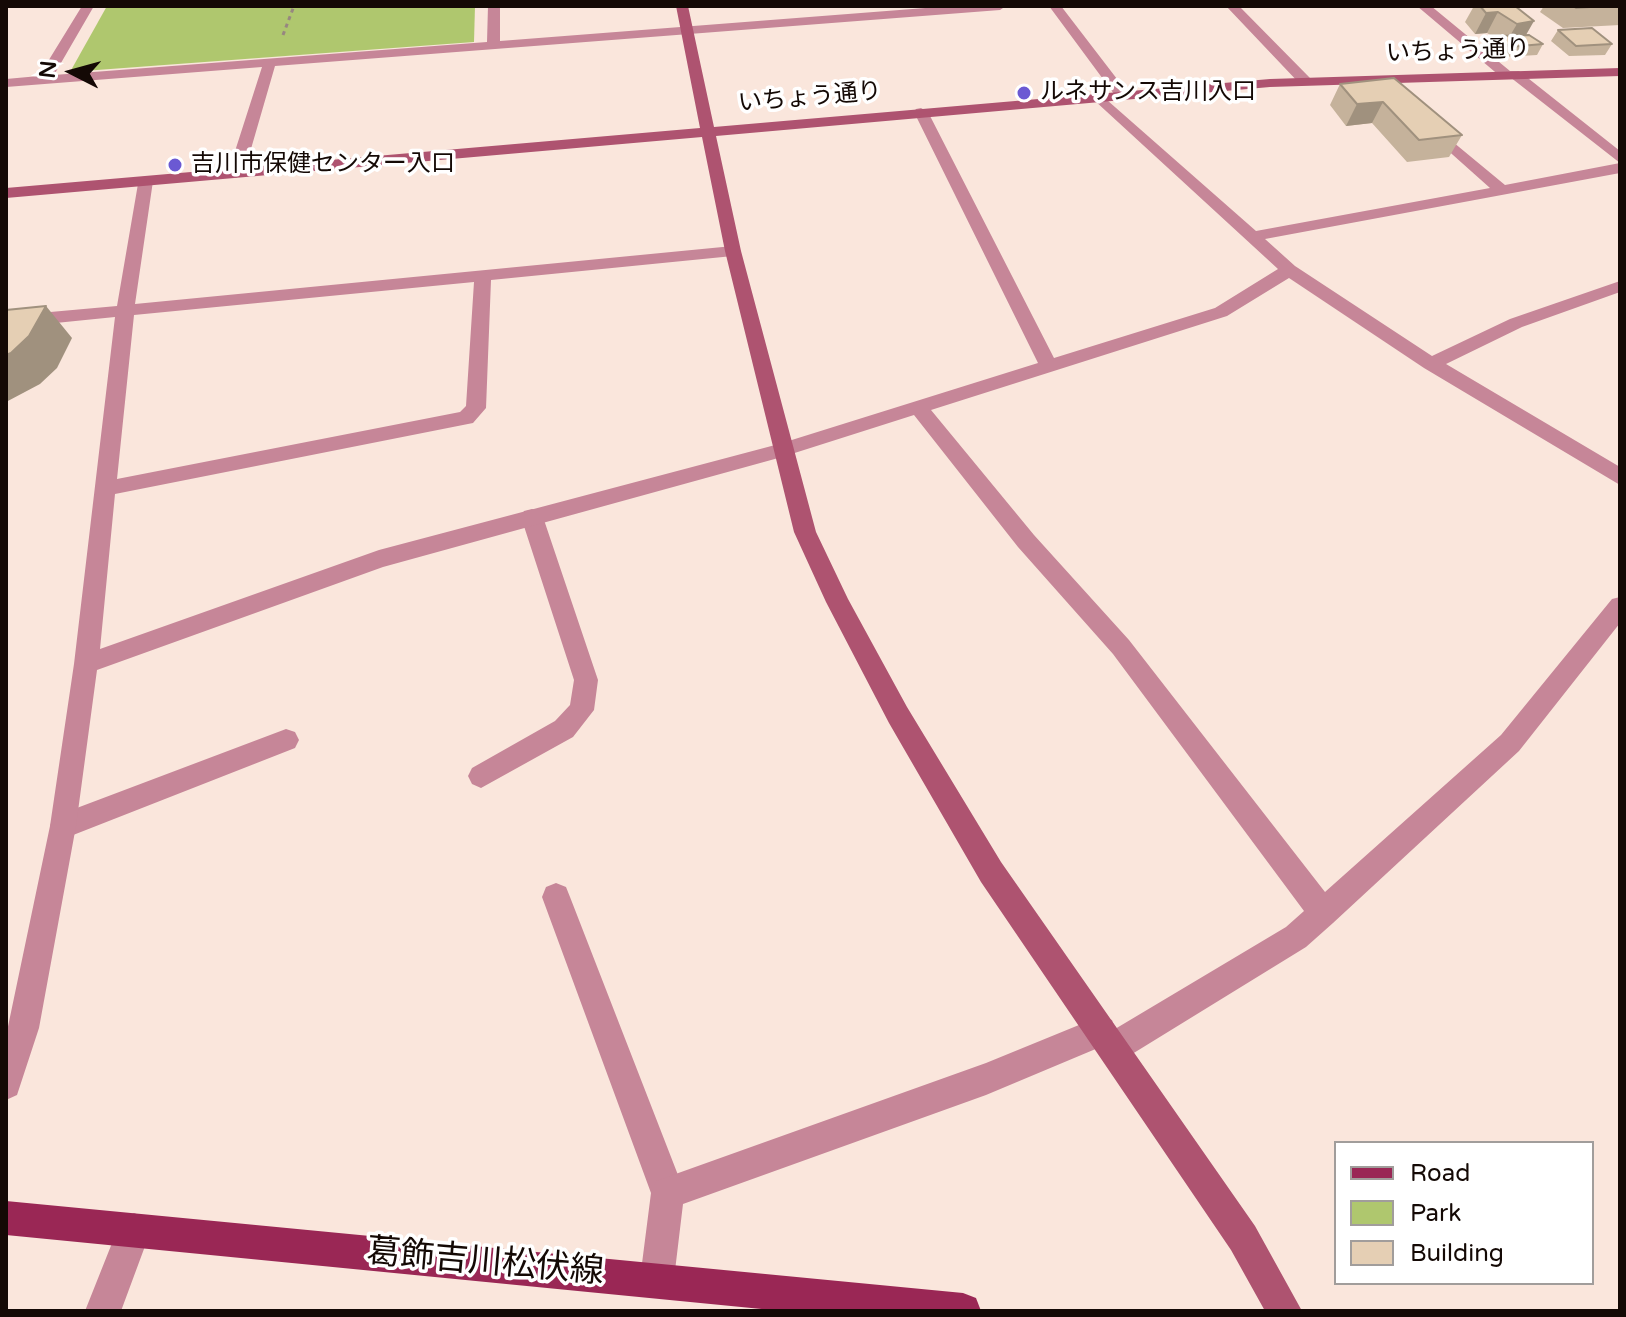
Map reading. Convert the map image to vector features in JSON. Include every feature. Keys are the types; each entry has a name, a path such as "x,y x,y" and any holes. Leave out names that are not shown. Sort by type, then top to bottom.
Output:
{"main road":[{"name":"葛飾吉川松伏線","path":"6,1218 963,1311"}],"street":[{"path":"44,80 88,6"},
{"path":"493,45 494,6"},
{"path":"682,6 733,251 805,532 898,715 991,872 1243,1238 1284,1311"},
{"path":"6,83 688,30 868,11 1000,6"},
{"path":"1055,6 1122,95"},
{"path":"1232,6 1305,81"},
{"path":"1423,6 1620,158"},
{"path":"236,173 270,62"},
{"name":"いちょう通り","path":"6,193 1305,81 1620,72"},
{"path":"1375,78 1398,99"},
{"path":"1099,97 1289,270 1431,364 1620,477"},
{"path":"921,112 1048,365"},
{"path":"1421,119 1501,189"},
{"path":"1251,237 1620,168"},
{"path":"6,1084 24,1028 63,826 86,664 125,311 145,181"},
{"path":"6,322 733,251"},
{"path":"86,664 379,559 782,450 1221,312 1289,270"},
{"path":"103,489 466,418 476,408 483,276"},
{"path":"1431,364 1516,323 1616,292"},
{"path":"919,408 1026,541 1121,647 1323,913"},
{"path":"481,776 564,729 582,710 586,680 532,517"},
{"path":"668,1193 986,1079 1107,1040 1296,937 1510,743 1620,606"},
{"path":"63,826 286,740"},
{"path":"556,897 668,1193 657,1279"},
{"path":"103,1311 134,1230"}],"path":[{"path":"277,48 294,6"}],"green space":[{"path":"107,6 475,6 474,42 70,72"}],"building":[{"path":"1480,6 1515,6 1534,21 1517,24 1498,12 1486,13"},
{"path":"1592,28 1612,44 1576,46 1558,30"},
{"path":"1529,35 1543,44 1509,47 1498,36"},
{"path":"1394,78 1462,135 1419,140 1383,102 1357,104 1340,84"},
{"path":"46,306 29,336 6,355 6,310"}],"place":[{"name":"ルネサンス吉川入口","path":"1024,93"},
{"name":"吉川市保健センター入口","path":"175,165"}]}
